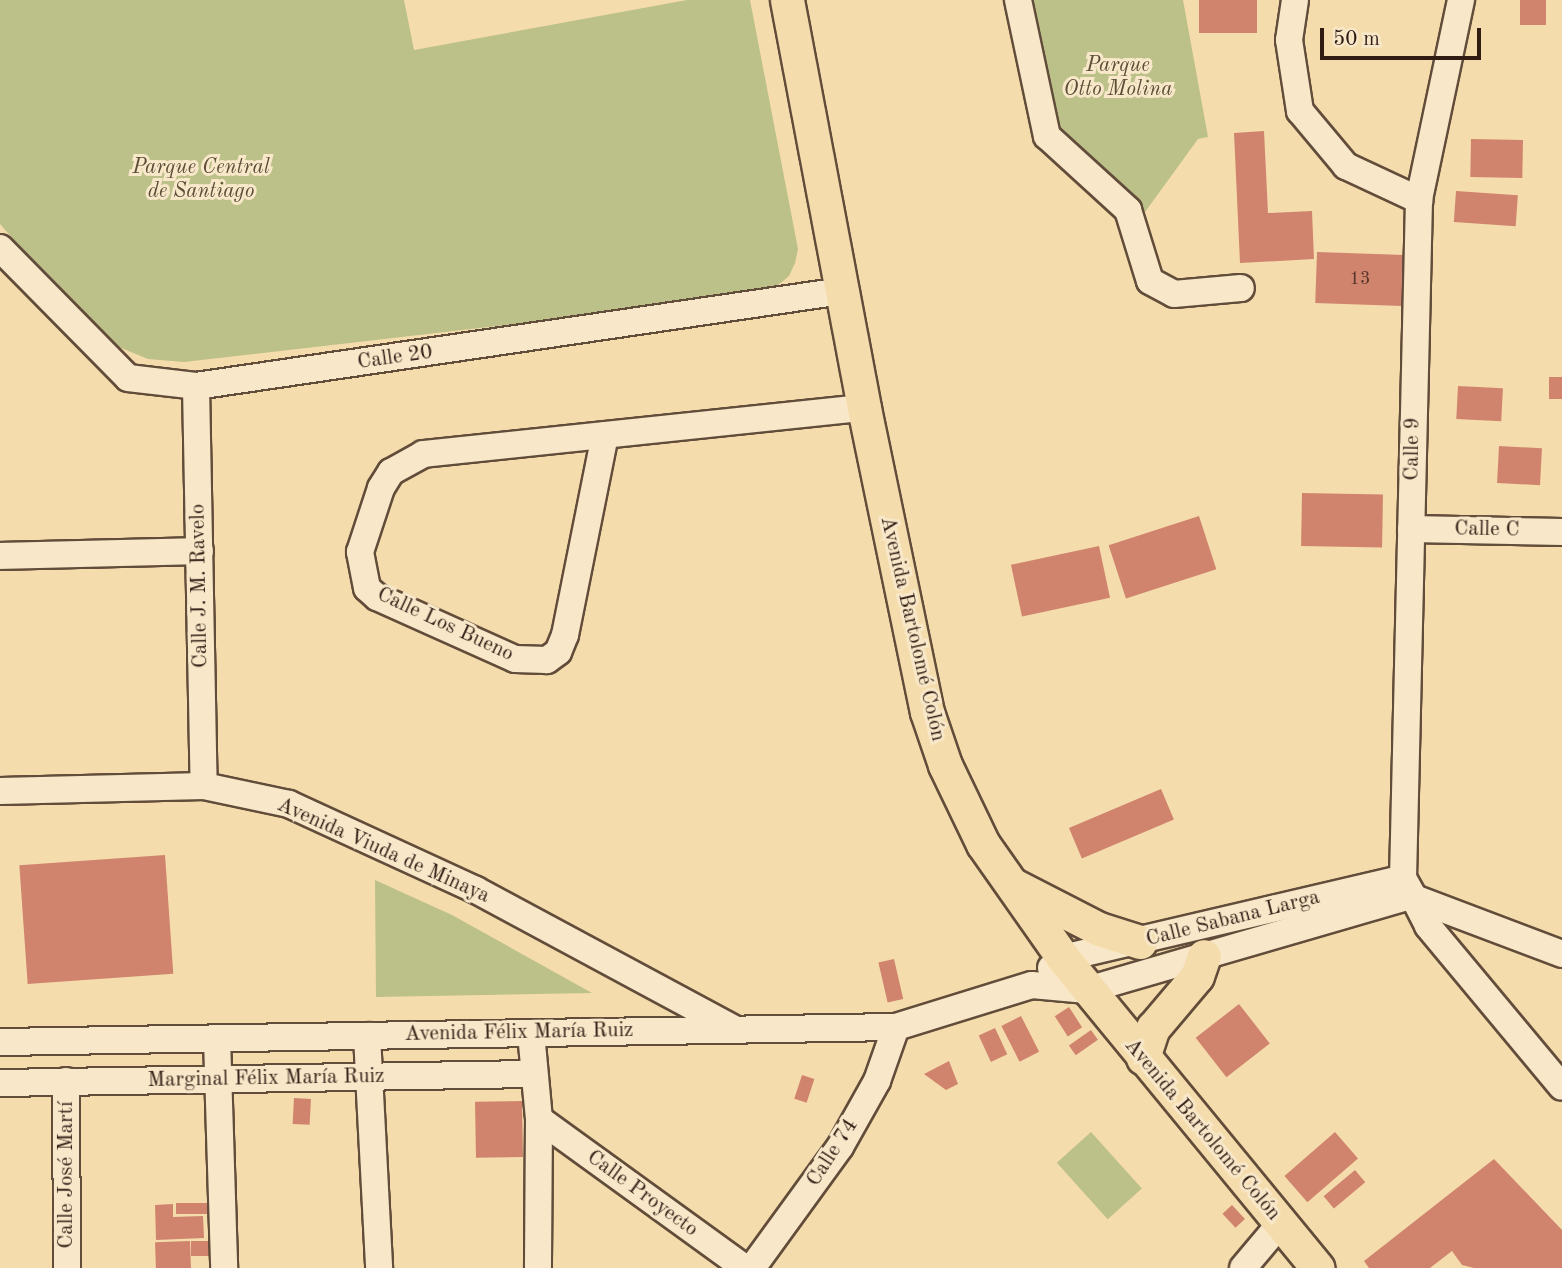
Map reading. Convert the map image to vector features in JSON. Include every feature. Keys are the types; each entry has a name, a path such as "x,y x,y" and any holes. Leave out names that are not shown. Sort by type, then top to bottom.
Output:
{"main road":[{"name":"Avenida Bartolomé Colón","path":"787,0 864,408 927,712 978,834 1087,990 1318,1268"},
{"path":"1011,884 1099,929 1140,942"},
{"path":"1143,1058 1153,1028 1197,976 1204,956"}],"street":[{"path":"1018,0 1047,136 1128,210 1150,281 1174,293 1241,288"},
{"path":"1295,0 1289,40 1300,111 1318,139 1346,166 1419,200"},
{"name":"Calle 9","path":"1410,890 1411,528 1419,200 1461,0"},
{"name":"Calle 20","path":"0,248 128,378 195,386 842,291"},
{"name":"Calle J. M. Ravelo","path":"195,386 204,786"},
{"name":"Calle Los Bueno","path":"606,435 565,635 558,652 547,660 515,659 377,597 367,588 360,552 382,488 405,461 446,450 864,408"},
{"name":"Calle C","path":"1411,528 1562,532"},
{"path":"0,556 200,551"},
{"name":"Avenida Viuda de Minaya","path":"0,791 204,786 289,804 476,890 736,1030"},
{"path":"1410,890 1562,954"},
{"path":"1410,890 1428,926 1562,1087"},
{"name":"Calle Sabana Larga","path":"1063,958 1410,890"},
{"name":"Calle Sabana Larga","path":"1087,990 1204,956 1410,890"},
{"name":"Avenida Félix María Ruiz","path":"1032,985 1063,958"},
{"name":"Avenida Félix María Ruiz","path":"0,1042 896,1027 1032,985 1087,990"},
{"name":"Calle 74","path":"752,1268 840,1147 877,1081 896,1027"},
{"path":"531,1033 539,1119 538,1268"},
{"path":"367,1036 379,1268"},
{"path":"217,1039 224,1268"},
{"name":"Marginal Félix María Ruiz","path":"0,1083 533,1074"},
{"name":"Calle José Martí","path":"66,1081 67,1268"},
{"name":"Calle Proyecto","path":"539,1119 744,1268"},
{"path":"1243,1268 1280,1224"}],"green space":[{"name":"Parque Central de Santiago","path":"0,0 404,0 414,50 687,0 750,0 798,249 795,263 789,276 766,295 184,362 148,359 114,345 86,322 0,224"},
{"name":"Parque Otto Molina","path":"1025,0 1183,0 1208,137 1198,139 1145,212 1054,133"},
{"path":"375,880 452,915 592,993 376,997"},
{"path":"1091,1132 1142,1188 1108,1219 1057,1163"}],"building":[{"path":"1199,0 1257,0 1257,33 1199,33"},
{"path":"1520,0 1546,0 1546,25 1520,25"},
{"path":"1264,131 1268,213 1312,211 1314,259 1240,263 1234,133"},
{"path":"1471,139 1523,140 1522,178 1470,177"},
{"path":"1456,191 1518,195 1516,226 1454,222"},
{"path":"1317,252 1404,255 1402,306 1315,303"},
{"path":"1549,377 1562,377 1562,399 1549,399"},
{"path":"1458,386 1503,388 1501,421 1456,419"},
{"path":"1499,446 1542,448 1540,485 1497,483"},
{"path":"1302,493 1383,494 1382,547 1301,546"},
{"path":"1199,516 1216,569 1126,599 1109,545"},
{"path":"1099,546 1110,598 1022,617 1011,565"},
{"path":"1161,789 1174,819 1082,858 1069,828"},
{"path":"165,855 173,974 28,984 19,865"},
{"path":"894,959 903,999 888,1003 878,963"},
{"path":"1239,1004 1270,1043 1226,1077 1196,1038"},
{"path":"1069,1007 1082,1027 1068,1036 1055,1016"},
{"path":"1021,1016 1039,1052 1020,1062 1001,1026"},
{"path":"995,1028 1007,1054 991,1062 979,1036"},
{"path":"1091,1030 1098,1040 1076,1055 1069,1045"},
{"path":"949,1061 958,1084 946,1090 924,1074"},
{"path":"802,1075 814,1079 807,1103 794,1099"},
{"path":"294,1098 311,1099 310,1125 293,1124"},
{"path":"522,1101 523,1157 476,1158 475,1102"},
{"path":"1335,1132 1358,1158 1307,1202 1284,1176"},
{"path":"1494,1159 1562,1230 1562,1268 1474,1268 1462,1265 1452,1251 1430,1268 1369,1268 1364,1261"},
{"path":"1355,1170 1365,1182 1334,1209 1324,1196"},
{"path":"176,1203 207,1203 207,1214 176,1214"},
{"path":"173,1204 173,1217 203,1216 204,1238 156,1240 155,1205"},
{"path":"1232,1205 1245,1219 1235,1228 1222,1214"},
{"path":"190,1241 191,1268 156,1268 155,1242"},
{"path":"191,1241 209,1241 209,1256 191,1256"}]}
